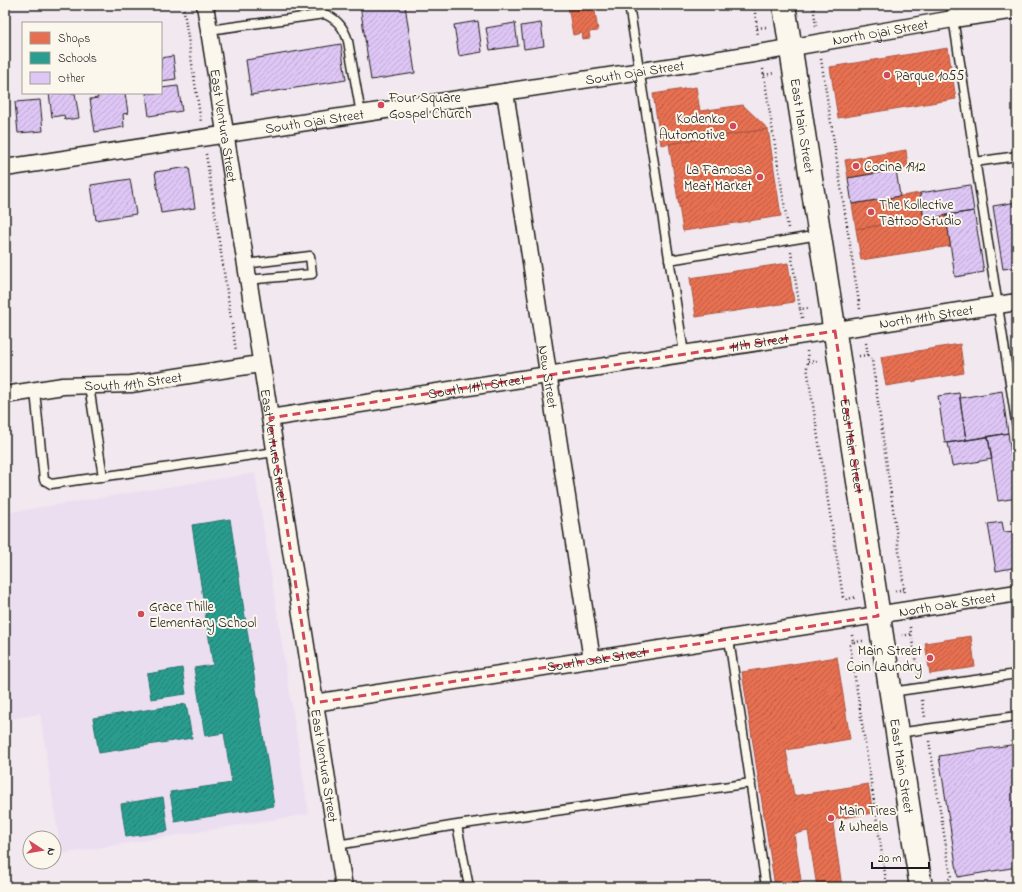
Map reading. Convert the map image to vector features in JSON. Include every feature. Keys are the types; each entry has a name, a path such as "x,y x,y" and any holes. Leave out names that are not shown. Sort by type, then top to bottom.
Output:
{"street":[{"name":"East Ventura Street","path":"205,5 260,364 270,418 344,887"},
{"name":"East Main Street","path":"784,5 920,887"},
{"name":"North Ojai Street","path":"791,48 952,12 1017,10"},
{"name":"South Ojai Street","path":"5,168 791,48"},
{"name":"New Street","path":"505,92 592,660"},
{"name":"North 11th Street","path":"835,331 1017,302"},
{"name":"11th Street","path":"684,353 835,331"},
{"name":"South 11th Street","path":"270,418 684,353"},
{"name":"South 11th Street","path":"5,395 63,386 131,384 260,364"},
{"name":"North Oak Street","path":"878,616 1017,594"},
{"name":"South Oak Street","path":"314,703 878,616"}],"lane":[{"path":"629,5 684,353"},
{"path":"952,12 1017,428"},
{"path":"209,30 325,14 334,19 344,29 348,41 361,114"},
{"path":"976,162 1017,156"},
{"path":"670,260 820,235"},
{"path":"310,256 312,274 246,272 310,256"},
{"path":"89,386 103,477"},
{"path":"35,391 44,480 51,484 275,452"},
{"path":"729,639 766,887"},
{"path":"890,692 1017,674"},
{"path":"897,733 1017,716"},
{"path":"338,845 457,825 751,783"},
{"path":"457,825 469,887"}],"path":[{"path":"182,5 200,119"},
{"path":"754,5 757,28"},
{"path":"813,5 815,21"},
{"path":"822,65 863,327 868,355 872,360 908,611 951,877 946,882 948,887"},
{"path":"764,75 800,309"},
{"path":"206,154 239,367"},
{"path":"808,362 806,367 843,597 847,599"},
{"path":"853,642 850,645 887,887"}],"highlighted area":[{"path":"835,331 878,616 314,703 270,418"}],"shaded area":[{"name":"Grace Thille Elementary School","path":"255,473 309,814 62,854 62,830 57,830 40,714 5,720 5,513"}],"building: Shops":[{"path":"594,5 598,31 589,32 590,38 583,39 582,33 573,35 568,6"},
{"path":"948,48 956,99 838,118 830,67"},
{"path":"696,87 700,111 743,105 768,129 661,145 653,94"},
{"path":"768,129 781,216 683,231 669,144"},
{"path":"906,150 908,168 848,178 845,160"},
{"path":"920,193 924,219 856,229 852,204"},
{"path":"946,215 951,246 861,260 856,229"},
{"path":"788,263 794,302 696,317 690,278"},
{"path":"960,344 964,373 886,386 881,357"},
{"path":"971,636 975,667 930,674 925,643"},
{"path":"837,657 850,739 786,750 794,796 868,784 873,813 836,819 833,824 842,887 817,887 808,831 794,834 802,887 775,887 742,672"}],"building: Schools":[{"path":"230,519 274,806 175,822 170,792 232,783 224,733 205,736 194,668 213,665 192,525"},
{"path":"182,668 186,694 151,699 147,674"},
{"path":"186,704 192,738 99,753 93,718"},
{"path":"163,797 168,831 126,837 121,804"}],"building: Other":[{"path":"360,5 405,5 415,73 371,80"},
{"path":"449,5 472,5 450,8"},
{"path":"478,21 482,52 459,56 454,25"},
{"path":"515,23 518,46 490,50 486,28"},
{"path":"541,23 544,46 524,49 521,26"},
{"path":"341,44 346,80 251,95 246,60"},
{"path":"173,56 176,79 162,81 162,58"},
{"path":"178,86 182,111 149,116 146,94 162,94 162,88"},
{"path":"49,94 75,94 79,118 65,120 64,115 52,117"},
{"path":"97,94 125,94 128,113 123,114 124,127 95,132 90,99 98,98"},
{"path":"40,100 43,131 18,133 15,102"},
{"path":"189,167 195,208 161,213 155,172"},
{"path":"896,170 900,196 852,204 848,178"},
{"path":"130,179 136,214 96,220 91,185"},
{"path":"970,185 974,211 924,219 920,193"},
{"path":"1017,202 1017,267 1003,269 993,206"},
{"path":"974,211 984,272 955,277 946,215"},
{"path":"1002,391 1008,433 966,440 960,398"},
{"path":"959,393 966,440 945,443 938,396"},
{"path":"1008,433 1017,498 998,501 988,437"},
{"path":"988,437 992,459 952,466 948,443"},
{"path":"1002,522 1004,532 1016,531 1017,567 996,571 988,524"},
{"path":"1017,744 1017,867 958,877 939,756"}],"place":[{"name":"Parque 1055","path":"887,75"},
{"name":"Four Square Gospel Church","path":"381,105"},
{"name":"Kodenko Automotive","path":"733,126"},
{"name":"Cocina 1912","path":"856,166"},
{"name":"La Famosa Meat Market","path":"760,177"},
{"name":"The Kollective Tattoo Studio","path":"871,212"},
{"name":"Grace Thille Elementary School","path":"141,614"},
{"name":"Main Street Coin Laundry","path":"930,658"},
{"name":"Main Tires & Wheels","path":"831,818"}]}
